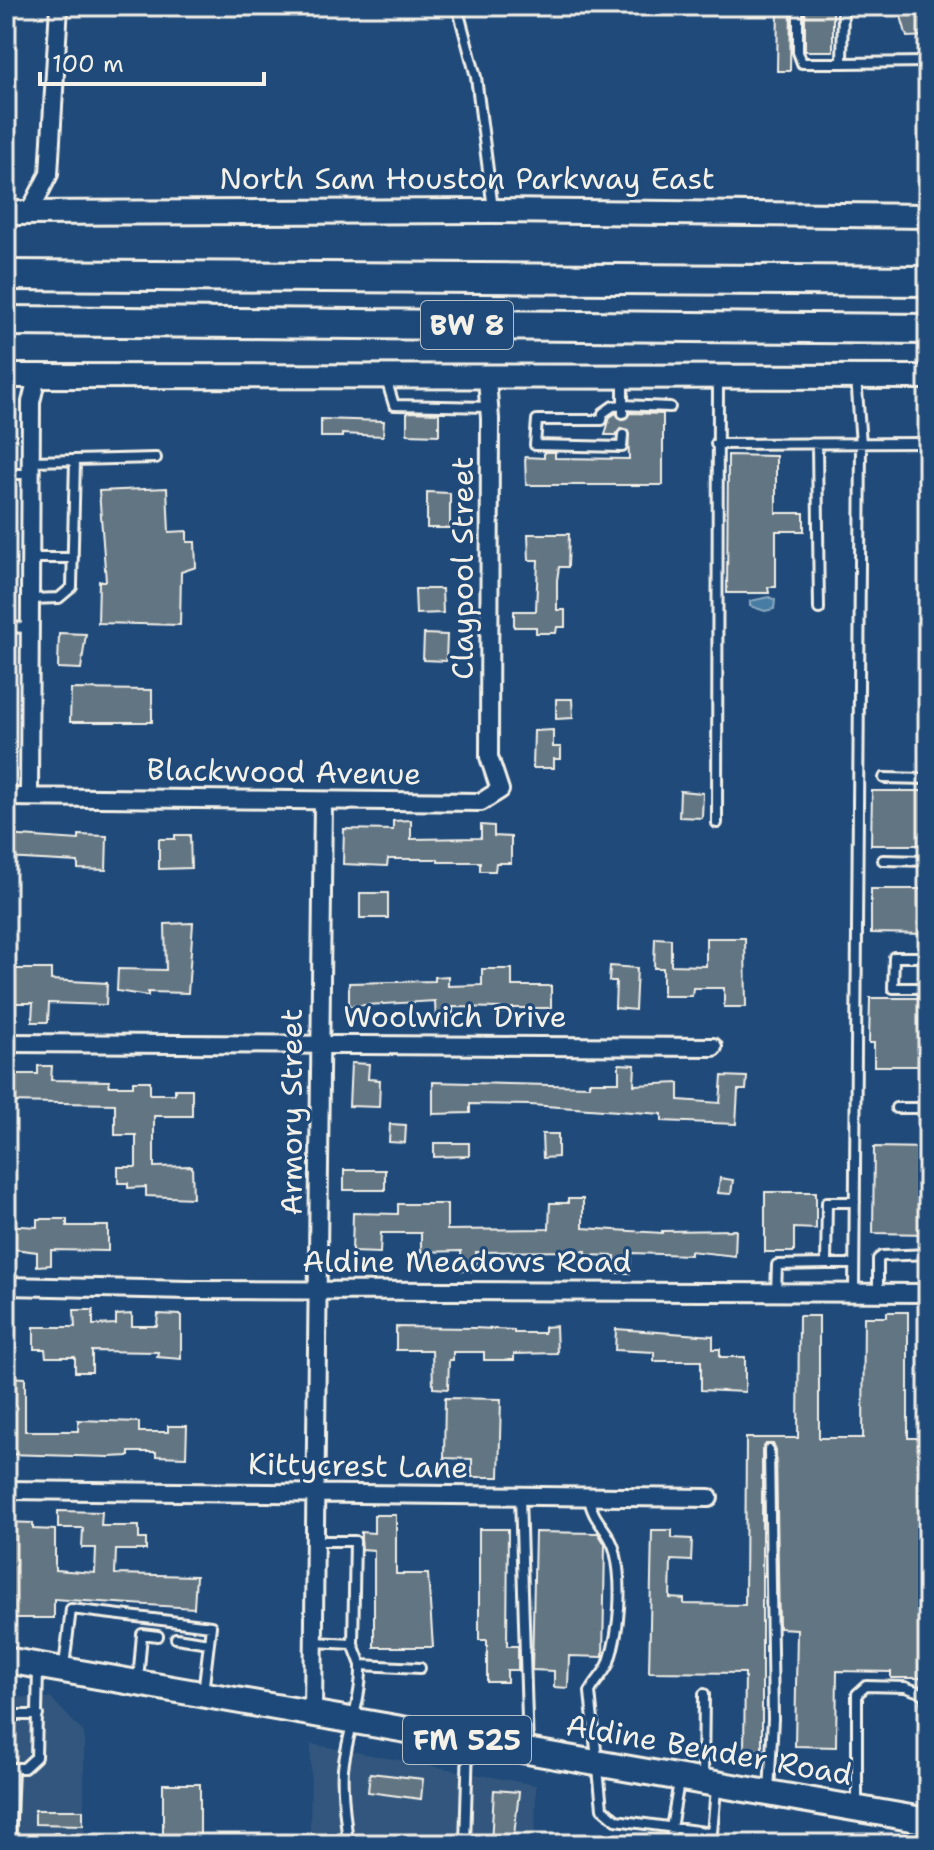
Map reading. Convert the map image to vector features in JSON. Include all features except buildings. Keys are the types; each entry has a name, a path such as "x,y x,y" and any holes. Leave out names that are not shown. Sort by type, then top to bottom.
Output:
{"highway":[{"name":"BW 8","path":"6,275 928,281"},
{"name":"BW 8","path":"6,321 928,329"}],"main road":[{"name":"North Sam Houston Parkway East","path":"6,213 493,211 928,216"},
{"path":"6,376 386,379 928,377"},
{"name":"Aldine Bender Road","path":"6,1660 927,1821"}],"street":[{"path":"29,213 49,174 59,6"},
{"path":"29,797 31,402 37,377"},
{"name":"Claypool Street","path":"487,378 489,757"},
{"name":"Blackwood Avenue","path":"6,797 481,802 500,790 489,757"},
{"name":"Armory Street","path":"313,1712 323,801"},
{"name":"Woolwich Drive","path":"6,1043 713,1047"},
{"name":"Aldine Meadows Road","path":"6,1286 190,1290 319,1288 928,1293"},
{"name":"Kittycrest Lane","path":"6,1490 709,1498"}],"lane":[{"path":"457,6 476,77 493,211"},
{"path":"798,6 798,52 802,63 928,62"},
{"path":"842,63 843,6"},
{"path":"854,1292 861,444 856,377"},
{"path":"717,823 718,378"},
{"path":"386,379 394,405 489,407"},
{"path":"623,379 623,409"},
{"path":"623,435 622,447 535,445 537,420 602,420 607,409 670,407"},
{"path":"716,444 928,443"},
{"path":"817,444 819,609"},
{"path":"6,474 75,460 156,458"},
{"path":"31,599 59,598 70,592 75,460"},
{"path":"31,558 73,558"},
{"path":"6,627 31,628"},
{"path":"884,778 928,779"},
{"path":"883,860 928,861"},
{"path":"928,957 894,957 893,988 928,988"},
{"path":"896,1108 928,1108"},
{"path":"826,1264 827,1202 855,1202"},
{"path":"878,1293 878,1259 882,1256 928,1254"},
{"path":"776,1292 777,1265 854,1264"},
{"path":"769,1450 773,1719 769,1793"},
{"path":"520,1496 528,1750"},
{"path":"589,1497 591,1514 608,1533 615,1552 618,1596 617,1623 609,1666 596,1677 590,1692 602,1808 616,1820 712,1833"},
{"path":"316,1541 355,1541 353,1644 361,1665 362,1683 350,1719 343,1772 348,1844"},
{"path":"63,1669 71,1609 211,1626 203,1693"},
{"path":"138,1682 144,1618"},
{"path":"142,1634 158,1636"},
{"path":"176,1638 209,1643"},
{"path":"314,1642 353,1644"},
{"path":"10,1844 10,1768 24,1768 36,1757 38,1665"},
{"path":"361,1665 420,1668"},
{"path":"857,1808 857,1694 866,1686 905,1687 925,1694 927,1705 927,1821"},
{"path":"704,1694 699,1780 712,1833 711,1844"},
{"path":"6,1715 38,1715"},
{"path":"465,1844 468,1740"},
{"path":"673,1844 671,1828 699,1780"}],"shaded area":[{"path":"769,597 775,600 774,609 765,611 750,606 750,601"},
{"path":"6,1697 51,1698 84,1733 84,1844 6,1844"},
{"path":"311,1744 536,1785 535,1844 310,1844"}]}
